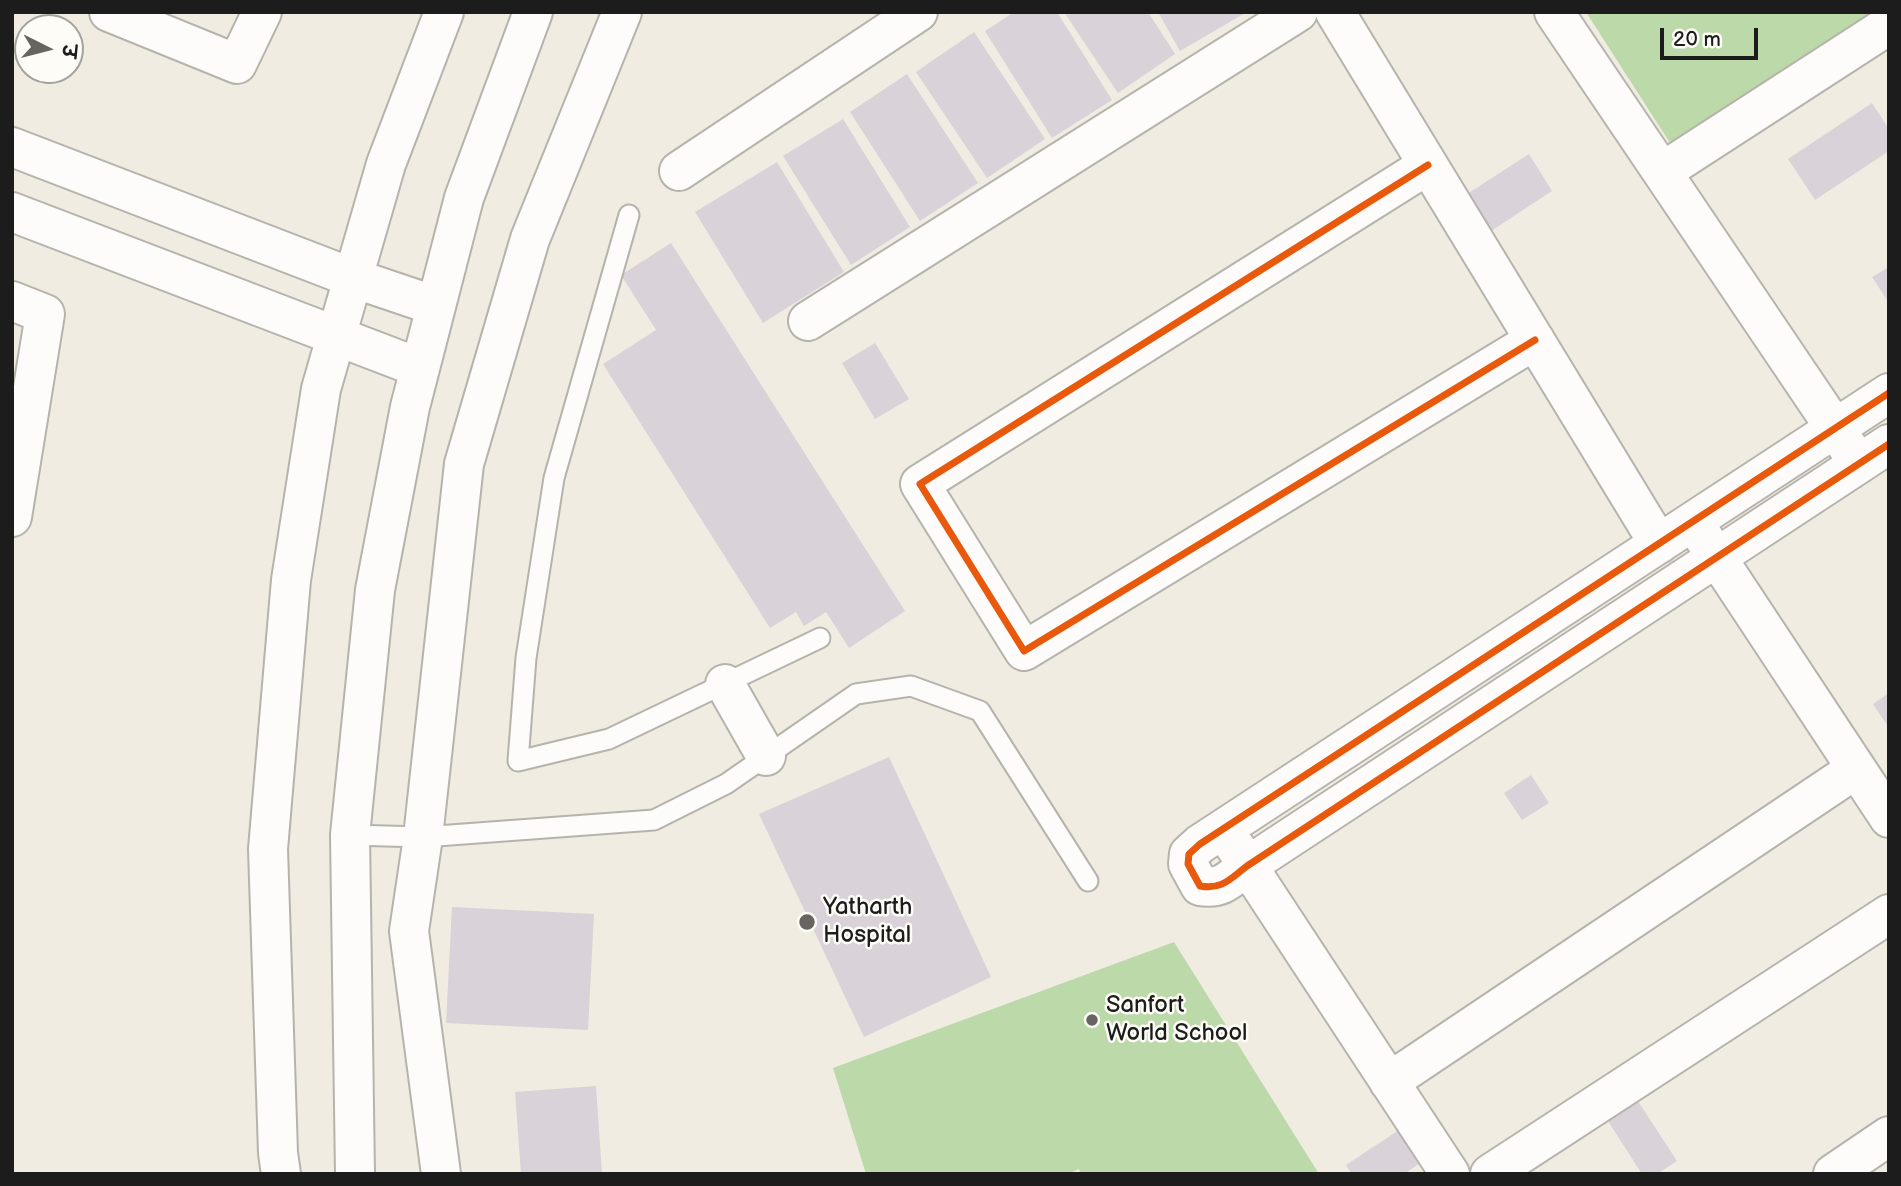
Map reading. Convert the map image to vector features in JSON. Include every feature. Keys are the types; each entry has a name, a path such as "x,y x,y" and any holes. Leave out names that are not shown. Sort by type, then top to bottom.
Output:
{"street":[{"path":"109,12 236,64 262,12"},
{"path":"281,1174 278,1153 268,849 291,580 321,388 386,164 444,12"},
{"path":"355,1174 350,835 374,590 410,407 464,198 533,12"},
{"path":"441,1174 409,931 424,837 464,464 530,239 622,12"},
{"path":"808,321 1298,12"},
{"path":"1335,12 1659,544"},
{"path":"1555,12 1835,429 1874,454 1223,884 1212,888 1200,886 1188,864 1189,854 1223,829 1835,429 1889,393"},
{"path":"679,171 915,13"},
{"path":"1662,172 1889,25"},
{"path":"12,147 353,278 436,306"},
{"path":"1428,164 920,484 1024,651 1535,340"},
{"path":"12,212 420,368"},
{"path":"12,301 45,314 12,517"},
{"path":"1694,521 1889,818"},
{"path":"725,684 766,756"},
{"path":"1389,1082 1856,769"},
{"path":"1223,829 1450,1174"},
{"path":"1490,1174 1889,915"},
{"path":"1833,1174 1889,1136"}],"lane":[{"path":"629,215 554,478 526,658 518,761 609,739 820,638"},
{"path":"350,835 424,837 654,820 726,785 856,694 911,686 980,711 1088,881"}],"green space":[{"path":"1586,12 1871,12 1670,143"},
{"name":"Sanfort World School","path":"1174,942 1319,1174 1081,1174 1079,1169 1067,1174 866,1174 833,1068"}],"building":[{"path":"1014,12 1057,12 1112,100 1052,138 985,31"},
{"path":"1064,12 1148,12 1175,54 1118,93"},
{"path":"1158,12 1247,12 1180,51"},
{"path":"974,32 1045,139 987,178 916,72"},
{"path":"907,74 978,183 920,221 850,112"},
{"path":"1872,103 1889,129 1889,151 1815,200 1788,159"},
{"path":"843,119 910,227 851,265 783,156"},
{"path":"1529,154 1552,191 1491,231 1467,194"},
{"path":"777,162 844,272 763,323 695,212"},
{"path":"671,243 905,611 849,648 826,612 804,626 796,612 770,628 603,364 656,330 621,275"},
{"path":"1889,267 1889,303 1872,277"},
{"path":"875,343 909,399 875,419 842,363"},
{"path":"1889,693 1889,728 1873,704"},
{"path":"889,757 991,977 864,1037 759,814"},
{"path":"1531,775 1549,803 1522,820 1504,793"},
{"path":"452,907 594,914 588,1030 446,1023"},
{"path":"596,1086 602,1174 521,1174 515,1092"},
{"path":"1634,1095 1677,1161 1657,1174 1642,1174 1604,1115"},
{"path":"1402,1128 1423,1161 1404,1174 1352,1174 1346,1165"}],"cycle path":[{"path":"1428,165 920,484 1024,651 1535,340"},
{"path":"1889,393 1200,844 1189,854 1188,864 1200,886 1208,887 1225,882 1889,444"}],"place":[{"name":"Yatharth Hospital","path":"807,922"},
{"name":"Sanfort World School","path":"1092,1020"}]}
